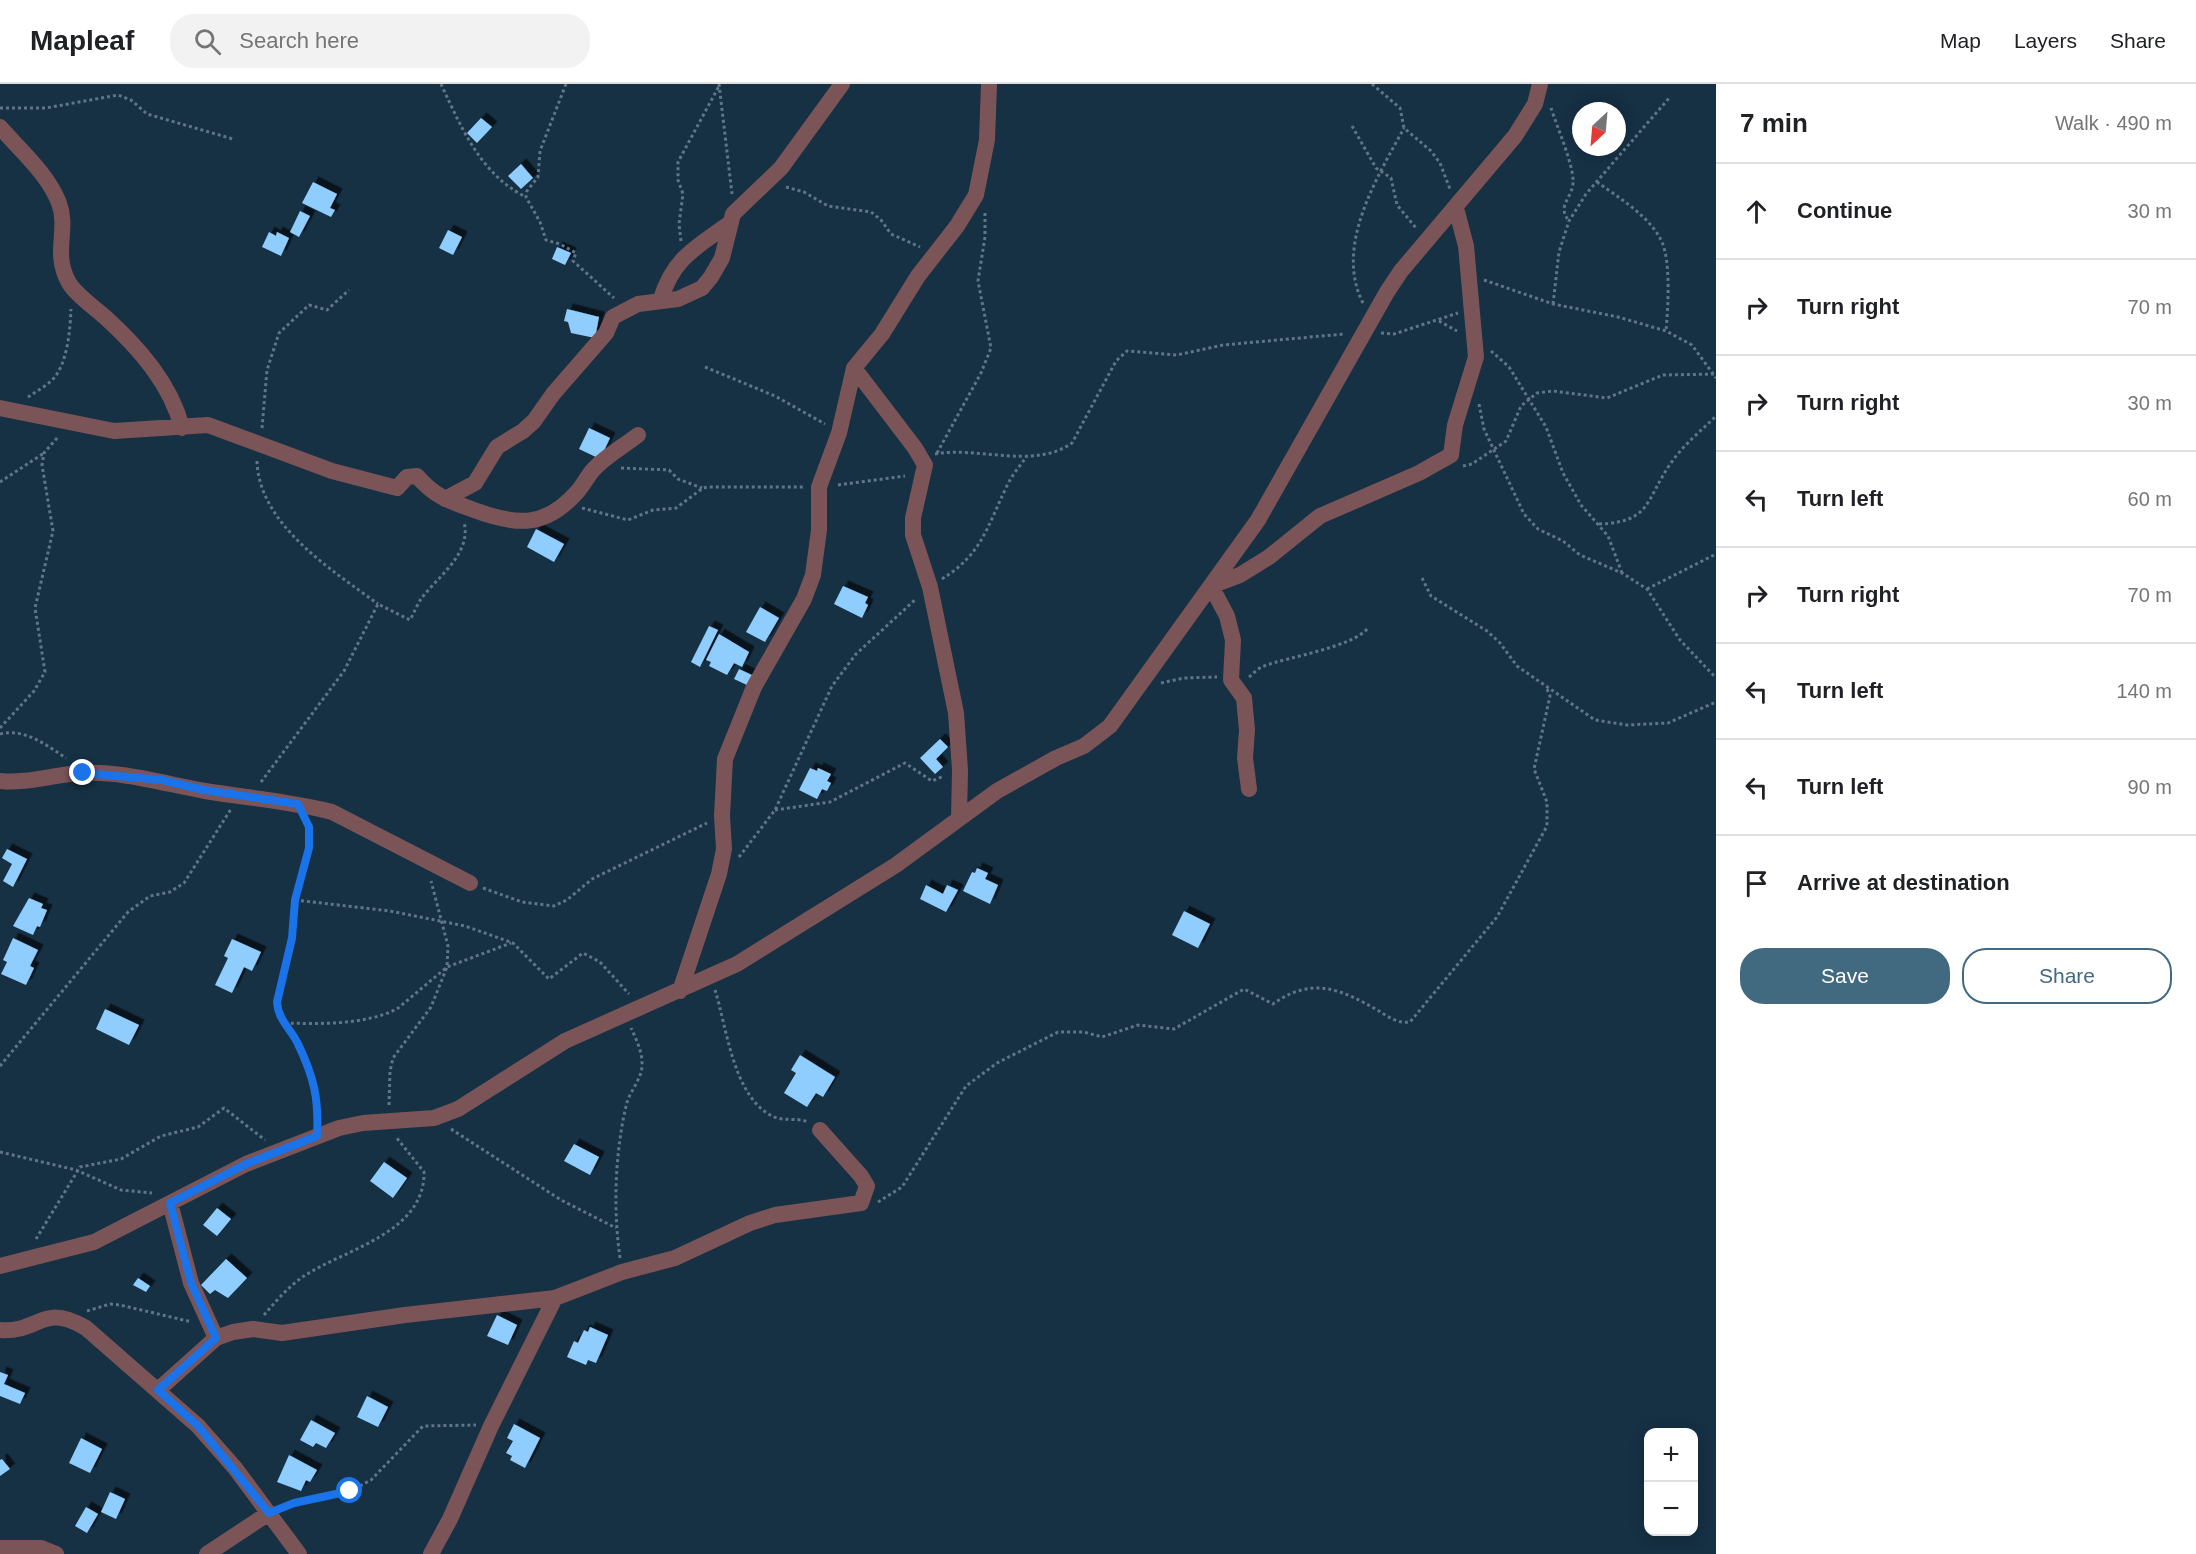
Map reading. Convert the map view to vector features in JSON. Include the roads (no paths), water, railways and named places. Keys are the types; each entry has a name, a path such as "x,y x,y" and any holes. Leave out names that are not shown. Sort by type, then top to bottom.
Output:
{"street":[{"path":"661,299 673,268 684,255 732,218 767,183 842,84"},
{"path":"680,991 720,874 724,849 722,816 725,759 754,687 804,599 813,575 819,530 819,487 839,433 854,368 882,334 936,252 967,212 981,177 987,140 989,84"},
{"path":"0,1266 94,1242 279,1149 363,1123 434,1118 473,1102 522,1066 565,1041 737,964 896,864 1006,785 1084,746 1110,726 1258,520 1366,326 1401,271 1515,136 1535,104 1540,86"},
{"path":"0,127 46,179 60,204 62,233 59,252 63,270 71,286 126,336 154,371 175,402 182,428"},
{"path":"1211,586 1240,575 1269,557 1320,516 1419,473 1451,455 1455,425 1472,376 1475,340 1466,246 1456,208"},
{"path":"453,502 475,483 497,447 523,432 534,421 553,394 606,333 613,317 628,308 661,299 690,295 707,282 722,258 732,218"},
{"path":"854,368 928,461 913,518 913,535 930,587 956,713 960,770 960,818"},
{"path":"5,409 114,431 208,425 385,487 397,488 412,475 417,476 428,490 453,502 497,518 523,523 534,521 566,503 599,464 638,435"},
{"path":"1211,586 1227,616 1233,639 1231,680 1244,698 1247,730 1245,758 1250,789"},
{"path":"0,781 15,782 83,773 162,780 298,804 332,812 425,862 470,883"},
{"path":"158,1390 212,1331 253,1329 282,1333 405,1315 555,1298 622,1272 675,1258 750,1223 775,1215 861,1203 867,1186 861,1176 820,1130"},
{"path":"174,1200 191,1283 212,1331"},
{"path":"431,1554 450,1520 490,1426 555,1298"},
{"path":"0,1330 20,1330 49,1316 65,1317 86,1328 198,1426 269,1513 299,1554"},
{"path":"207,1554 269,1513"},
{"path":"0,1548 40,1548 56,1554"}]}
